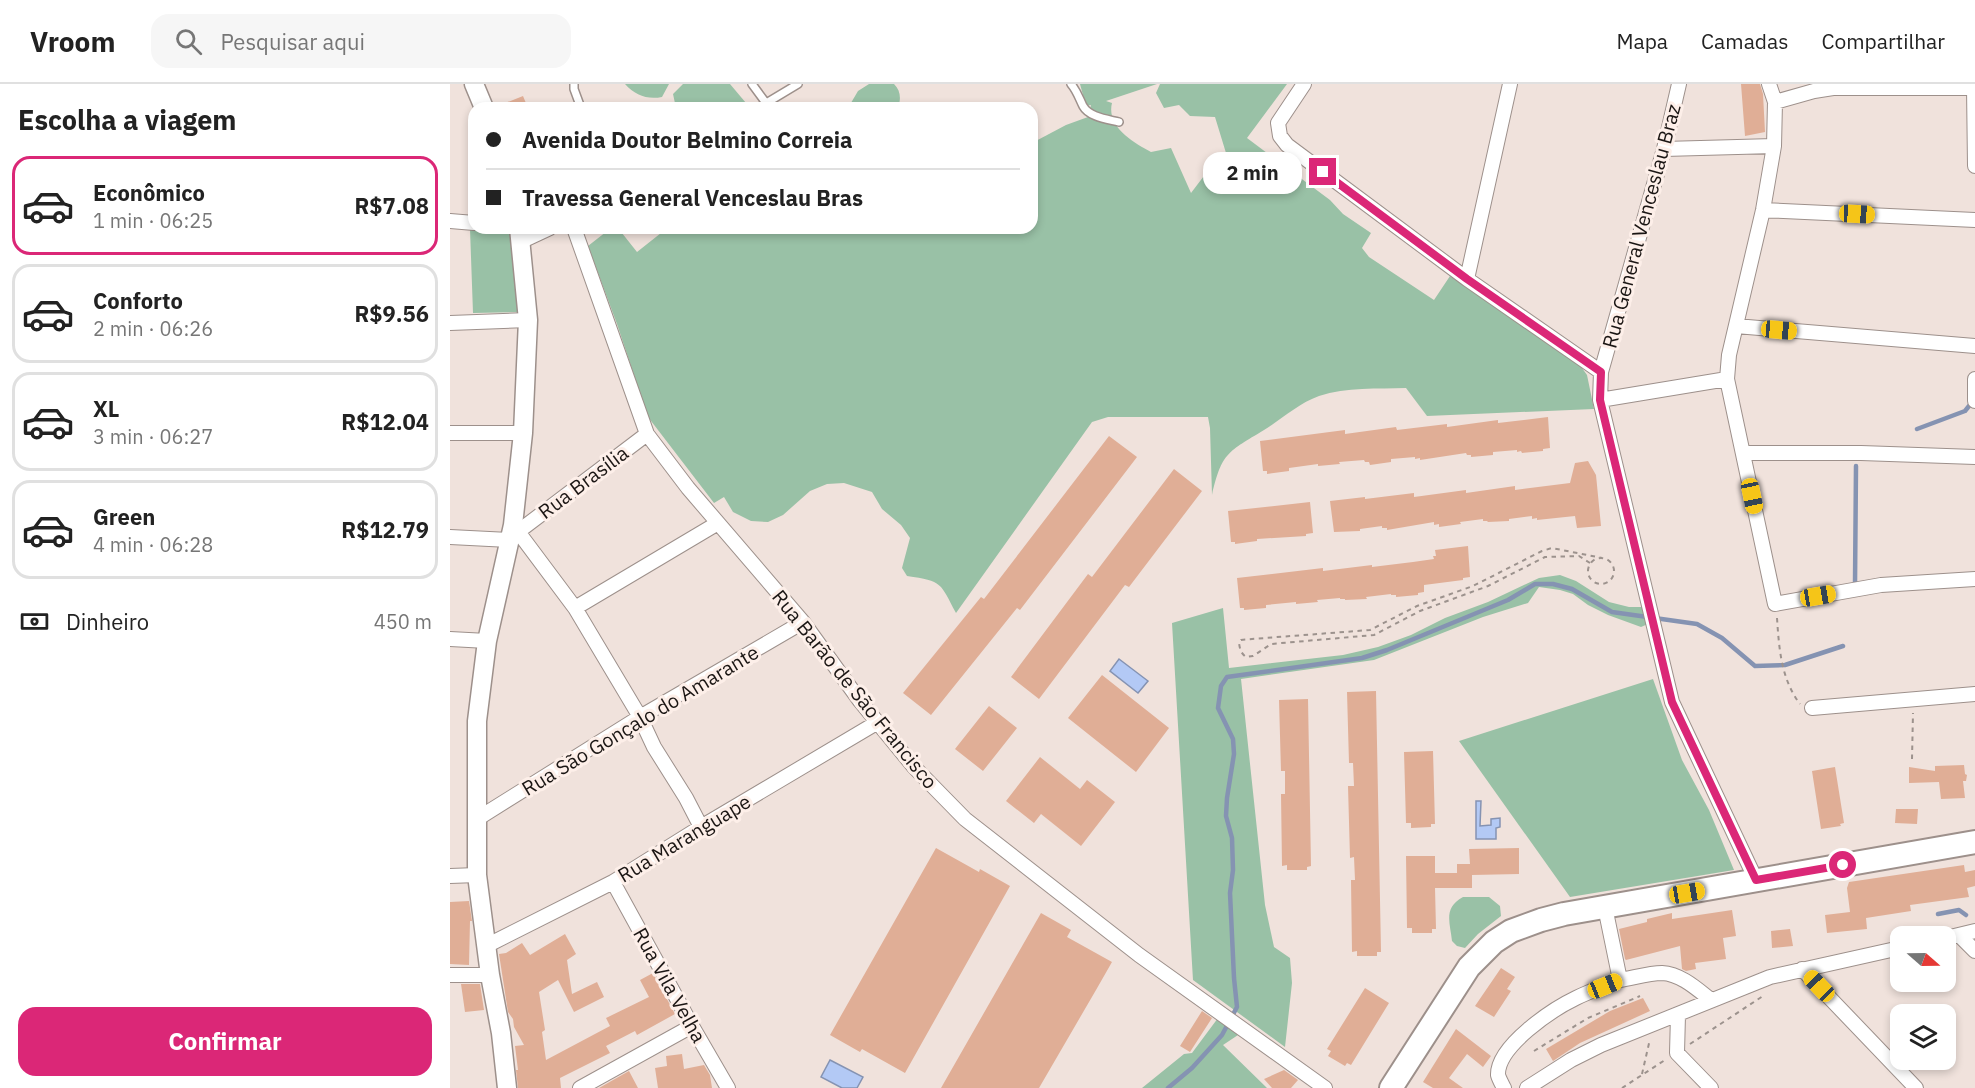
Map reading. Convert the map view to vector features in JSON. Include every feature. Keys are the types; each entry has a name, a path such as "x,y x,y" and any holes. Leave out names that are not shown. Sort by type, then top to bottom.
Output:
{"main road":[{"path":"1391,1088 1469,967 1494,942 1511,931 1541,920 1605,907 1975,842"}],"street":[{"path":"474,84 482,102"},
{"path":"1304,84 1278,123 1280,136 1287,145 1467,279 1601,372"},
{"path":"1467,279 1510,84"},
{"name":"Rua General Venceslau Braz","path":"1679,84 1664,149 1601,372 1600,400 1672,702 1756,880"},
{"path":"1769,84 1775,102 1774,146 1763,210 1729,355 1726,379 1775,604 1881,585 1975,579"},
{"path":"1775,102 1834,86 1974,88 1975,166"},
{"path":"1664,149 1774,146"},
{"path":"1763,210 1975,220"},
{"path":"450,221 468,222"},
{"name":"Rua Barão de São Francisco","path":"575,234 647,434 718,523 803,622 860,701 914,767 965,819 1139,955 1325,1088"},
{"path":"507,1088 477,875 477,721 487,641 514,532 523,433 528,320 520,235"},
{"path":"450,323 528,320"},
{"path":"1736,326 1975,346"},
{"path":"1600,400 1726,379"},
{"path":"1975,379 1975,401"},
{"path":"450,433 523,433"},
{"name":"Rua Brasília","path":"514,532 647,434"},
{"path":"1743,453 1861,453 1975,457"},
{"path":"576,608 718,523"},
{"path":"450,537 514,532"},
{"path":"514,532 576,608 701,827"},
{"name":"Rua São Gonçalo do Amarante","path":"477,819 640,717 803,622"},
{"path":"450,639 487,641"},
{"path":"1812,711 1975,694"},
{"name":"Rua Maranguape","path":"486,946 613,882 878,722"},
{"path":"450,876 477,875"},
{"name":"Rua Vila Velha","path":"613,882 728,1088"},
{"path":"1605,907 1620,980"},
{"path":"1956,936 1975,931"},
{"path":"1956,939 1975,951"},
{"path":"1527,1088 1571,1060 1601,1045 1770,977 1890,950"},
{"path":"1802,969 1916,1088"},
{"path":"1504,1088 1498,1077 1506,1052 1522,1034 1574,999 1620,980 1661,973 1671,975 1694,987 1711,1000"},
{"path":"450,975 490,975"},
{"path":"1678,1015 1677,1053 1711,1088"},
{"path":"580,1088 692,1026"}],"lane":[{"path":"574,84 579,102"},
{"path":"752,84 765,102"},
{"path":"768,102 798,84"},
{"path":"1071,84 1086,110 1093,115 1119,122"}],"path":[{"path":"1590,563 1579,556 1545,557 1488,586 1420,611 1374,635 1271,644 1253,656 1246,657 1239,648 1241,640 1247,638 1370,630 1417,606 1473,586 1552,548 1602,558 1610,561 1614,568 1613,576 1608,583 1599,585 1591,580 1588,572 1590,563 1602,558"},
{"path":"1775,604 1780,656 1785,675 1794,696 1801,705 1812,711"},
{"path":"1912,759 1913,699"},
{"path":"1622,1088 1764,995"},
{"path":"1534,1051 1588,1018 1640,996"},
{"path":"1642,1075 1654,1024"}],"green space":[{"path":"625,84 669,84 662,97 651,98 637,94"},
{"path":"683,84 730,84 745,102 675,102 673,94"},
{"path":"869,84 894,84 898,89 900,101 852,102 858,91"},
{"path":"1080,84 1157,84 1106,101 1112,103 1111,112 1117,127 1130,139 1151,152 1171,148 1191,193 1213,164 1226,153 1215,117 1190,116 1179,105 1164,108 1156,93 1160,84 1287,84 1247,138 1330,200 1343,214 1371,233 1362,248 1369,257 1434,300 1450,276 1577,361 1587,375 1594,409 1427,416 1406,388 1362,389 1330,393 1304,403 1234,449 1223,461 1212,495 1208,417 1108,417 1092,422 956,613 939,585 928,580 907,576 902,568 910,538 901,525 882,509 872,492 844,483 827,484 810,491 783,515 768,522 751,521 733,512 724,497 714,503 648,417 588,246 603,234 623,234 637,252 660,234 1038,234 1038,140 1066,125 1088,117 1091,105 1086,106"},
{"path":"470,234 515,234 518,312 473,313"},
{"path":"1560,575 1576,581 1609,602 1629,607 1644,607 1648,624 1641,627 1608,615 1573,594 1539,587 1528,603 1483,617 1374,660 1241,679 1265,905 1274,947 1290,958 1292,983 1285,1047 1193,980 1172,623 1223,608 1229,668 1343,655 1378,647 1411,635 1539,578"},
{"path":"1653,679 1682,760 1709,810 1734,870 1570,897 1459,741"},
{"path":"1463,897 1489,897 1500,906 1501,916 1478,934 1465,948 1457,946 1452,941 1449,922 1450,911"},
{"path":"1218,1018 1238,1035 1223,1045 1267,1088 1142,1088 1184,1054 1192,1053"}],"water":[{"path":"1119,659 1148,681 1138,693 1110,671"},
{"path":"1476,801 1481,801 1480,826 1491,825 1491,819 1500,818 1500,827 1496,828 1496,839 1476,839"},
{"path":"830,1060 863,1077 857,1088 842,1088 821,1077"}],"building":[{"path":"1741,84 1760,84 1763,94 1765,132 1745,136"},
{"path":"523,96 526,102 508,102"},
{"path":"1548,417 1550,448 1543,449 1543,451 1493,452 1493,455 1471,457 1466,453 1420,460 1415,457 1391,459 1391,462 1370,465 1364,460 1289,468 1289,471 1267,474 1267,471 1263,471 1260,441 1345,430 1345,434 1396,427 1397,430 1447,424 1447,427 1498,420 1498,423"},
{"path":"1109,436 1137,457 1020,610 1017,608 931,715 903,693 981,597 984,599"},
{"path":"1588,461 1596,475 1601,526 1577,528 1575,516 1537,520 1537,518 1532,519 1532,516 1509,519 1509,521 1488,522 1483,519 1439,527 1439,524 1434,525 1434,522 1387,530 1382,526 1360,529 1360,531 1334,532 1330,501 1414,493 1414,497 1466,490 1466,493 1515,486 1515,490 1570,483 1575,463"},
{"path":"1174,469 1202,491 1129,587 1125,585 1039,699 1011,677 1088,574 1092,577"},
{"path":"1310,502 1313,533 1306,534 1306,536 1257,539 1257,541 1235,544 1231,542 1228,511"},
{"path":"1468,546 1470,577 1424,585 1424,592 1418,595 1396,597 1391,594 1366,597 1367,599 1345,600 1340,598 1317,600 1318,602 1266,605 1266,608 1244,610 1240,608 1237,578 1323,568 1323,571 1413,562 1434,559 1435,550"},
{"path":"1102,675 1169,728 1136,772 1068,718"},
{"path":"1376,691 1381,952 1377,952 1377,956 1357,956 1357,951 1352,952 1351,880 1355,880 1354,857 1350,858 1348,786 1354,786 1353,763 1349,763 1347,692"},
{"path":"1308,699 1311,866 1307,867 1307,870 1287,870 1287,865 1282,866 1281,794 1285,794 1285,771 1281,771 1279,700"},
{"path":"989,706 1017,728 983,771 955,749"},
{"path":"1433,751 1435,824 1431,824 1431,827 1411,828 1411,823 1406,823 1404,752"},
{"path":"1040,757 1080,789 1087,780 1115,802 1081,846 1041,814 1034,823 1006,801"},
{"path":"1964,765 1967,775 1966,781 1963,781 1965,798 1941,799 1939,782 1909,783 1909,767 1935,771 1935,766"},
{"path":"1835,767 1844,823 1840,824 1841,826 1821,829 1812,771"},
{"path":"1896,809 1918,809 1917,824 1895,823"},
{"path":"936,848 1010,886 905,1073 862,1049 860,1052 830,1035"},
{"path":"1519,848 1519,874 1472,875 1472,888 1435,888 1436,929 1432,929 1432,933 1412,933 1412,928 1407,928 1406,856 1435,856 1435,873 1457,873 1457,864 1470,864 1469,849"},
{"path":"1964,865 1965,872 1975,870 1975,886 1967,888 1969,897 1910,905 1911,911 1866,918 1867,929 1827,933 1825,915 1850,912 1847,888 1849,882"},
{"path":"469,901 472,921 470,921 469,965 450,964 450,902"},
{"path":"1732,910 1736,936 1723,938 1726,959 1695,963 1696,969 1686,971 1682,969 1680,946 1625,959 1619,929 1672,913 1672,919"},
{"path":"1041,913 1071,930 1067,937 1112,962 1096,990 1039,1088 941,1088"},
{"path":"1790,929 1793,946 1772,948 1771,931"},
{"path":"565,934 576,954 567,960 572,994 597,982 604,997 574,1012 558,980 539,992 545,1030 542,1032 546,1060 610,1026 606,1018 649,997 640,980 653,973 675,1014 637,1035 635,1031 606,1046 610,1053 560,1078 561,1088 518,1088 515,1046 524,1045 508,1012 499,954 506,953 522,943 530,955"},
{"path":"1501,968 1515,977 1507,989 1511,991 1494,1017 1475,1006"},
{"path":"461,984 480,984 484,1010 465,1012"},
{"path":"1365,988 1389,1003 1351,1065 1347,1063 1345,1066 1328,1056 1331,1051 1327,1049"},
{"path":"1643,998 1650,1011 1580,1043 1553,1061 1546,1049 1610,1011"},
{"path":"1202,1011 1212,1018 1190,1052 1180,1046"},
{"path":"1456,1029 1491,1056 1483,1067 1467,1054 1449,1078 1463,1088 1433,1088 1423,1082"},
{"path":"682,1054 684,1069 704,1065 710,1075 712,1088 658,1088 655,1068 667,1066 666,1056"},
{"path":"1284,1070 1298,1080 1291,1088 1272,1088 1264,1079"},
{"path":"629,1071 638,1088 599,1088"}],"waterway":[{"path":"1917,429 1965,411 1973,401"},
{"path":"1855,585 1856,466"},
{"path":"1168,1088 1192,1068 1222,1035 1237,1007 1230,893 1233,870 1232,838 1226,816 1234,754 1233,739 1218,708 1221,686 1227,677 1362,658 1508,600 1535,584 1553,584 1572,589 1612,612 1697,624 1722,638 1755,666 1785,665 1843,646"},
{"path":"1938,914 1959,910 1966,915"}],"route":[{"path":"1323,172 1467,279 1601,372 1600,400 1672,702 1756,880 1843,865"}]}
